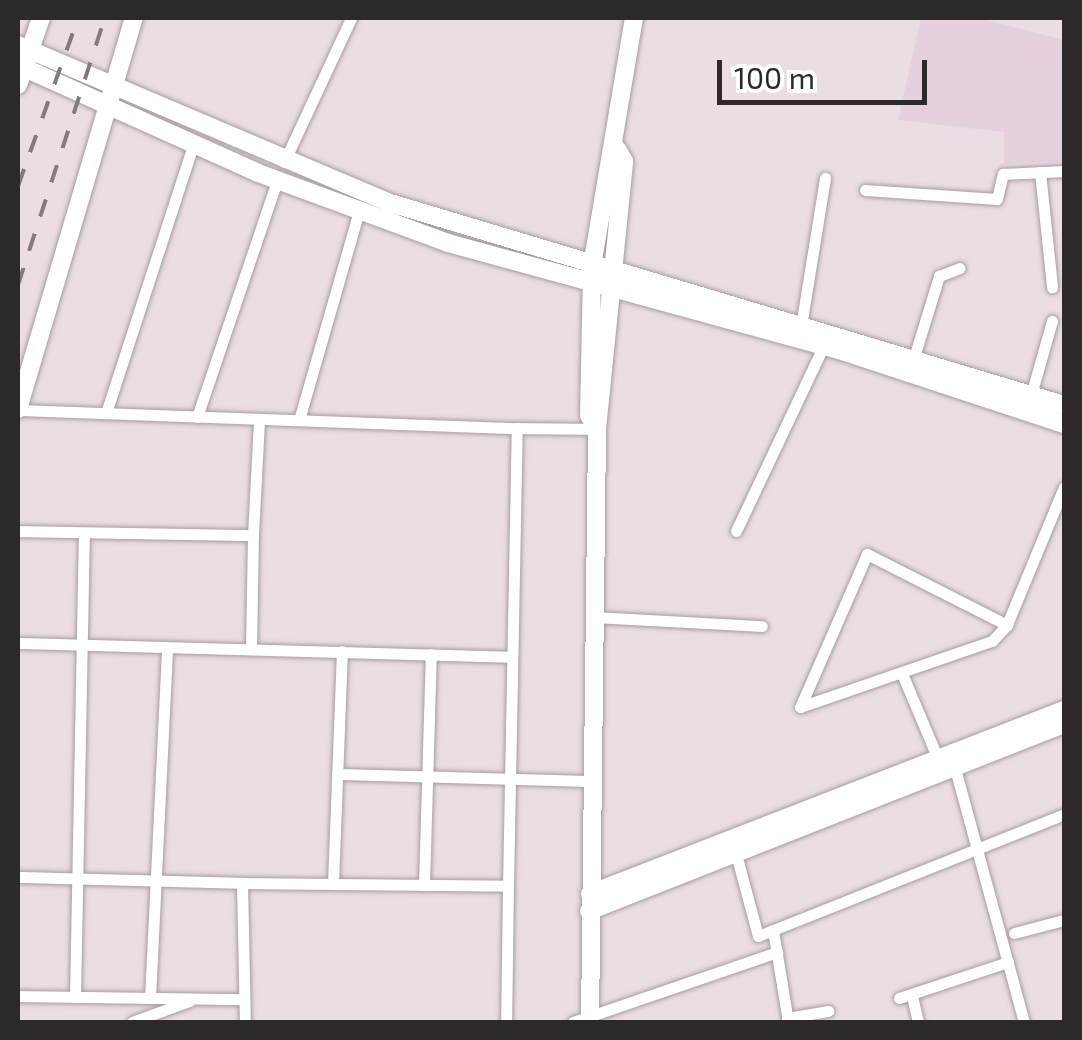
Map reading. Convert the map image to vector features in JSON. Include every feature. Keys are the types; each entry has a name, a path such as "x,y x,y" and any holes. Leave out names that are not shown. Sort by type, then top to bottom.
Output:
{"street":[{"path":"41,18 21,63 110,99 600,269 802,320 1064,405"},
{"path":"134,18 18,410 596,429"},
{"path":"284,162 352,18"},
{"path":"634,18 600,269 585,1020 776,952"},
{"path":"110,99 193,146 359,211 599,291 823,347 1064,424"},
{"path":"106,414 193,146"},
{"path":"865,190 997,199 1003,174 1064,171"},
{"path":"1040,172 1052,288"},
{"path":"802,320 825,178"},
{"path":"197,417 278,181"},
{"path":"299,420 359,211"},
{"path":"915,354 939,276 960,268"},
{"path":"1031,395 1052,321"},
{"path":"736,531 823,347"},
{"path":"250,649 259,419"},
{"path":"506,1022 517,428"},
{"path":"1007,624 867,554 800,707 903,676 992,641 1007,624 1064,487"},
{"path":"18,531 253,536"},
{"path":"75,997 85,645 84,532"},
{"path":"594,616 762,626"},
{"path":"18,643 512,656"},
{"path":"150,998 162,881 167,647"},
{"path":"333,884 342,651"},
{"path":"424,885 431,654"},
{"path":"903,676 948,760 979,846 1024,1022"},
{"path":"590,903 736,854 1064,710"},
{"path":"590,903 948,760 1064,724"},
{"path":"337,774 592,781"},
{"path":"736,854 758,936 1064,814"},
{"path":"18,877 508,886"},
{"path":"242,883 245,1022"},
{"path":"1014,933 1064,920"},
{"path":"773,930 788,1020 828,1011"},
{"path":"918,1022 906,997 1008,962"},
{"path":"18,996 242,999"},
{"path":"132,1022 194,998"}],"shaded area":[{"path":"921,18 979,18 1064,40 1064,162 1004,164 1004,132 898,120"}],"railway":[{"path":"18,186 78,18"},
{"path":"18,285 105,18"}]}
